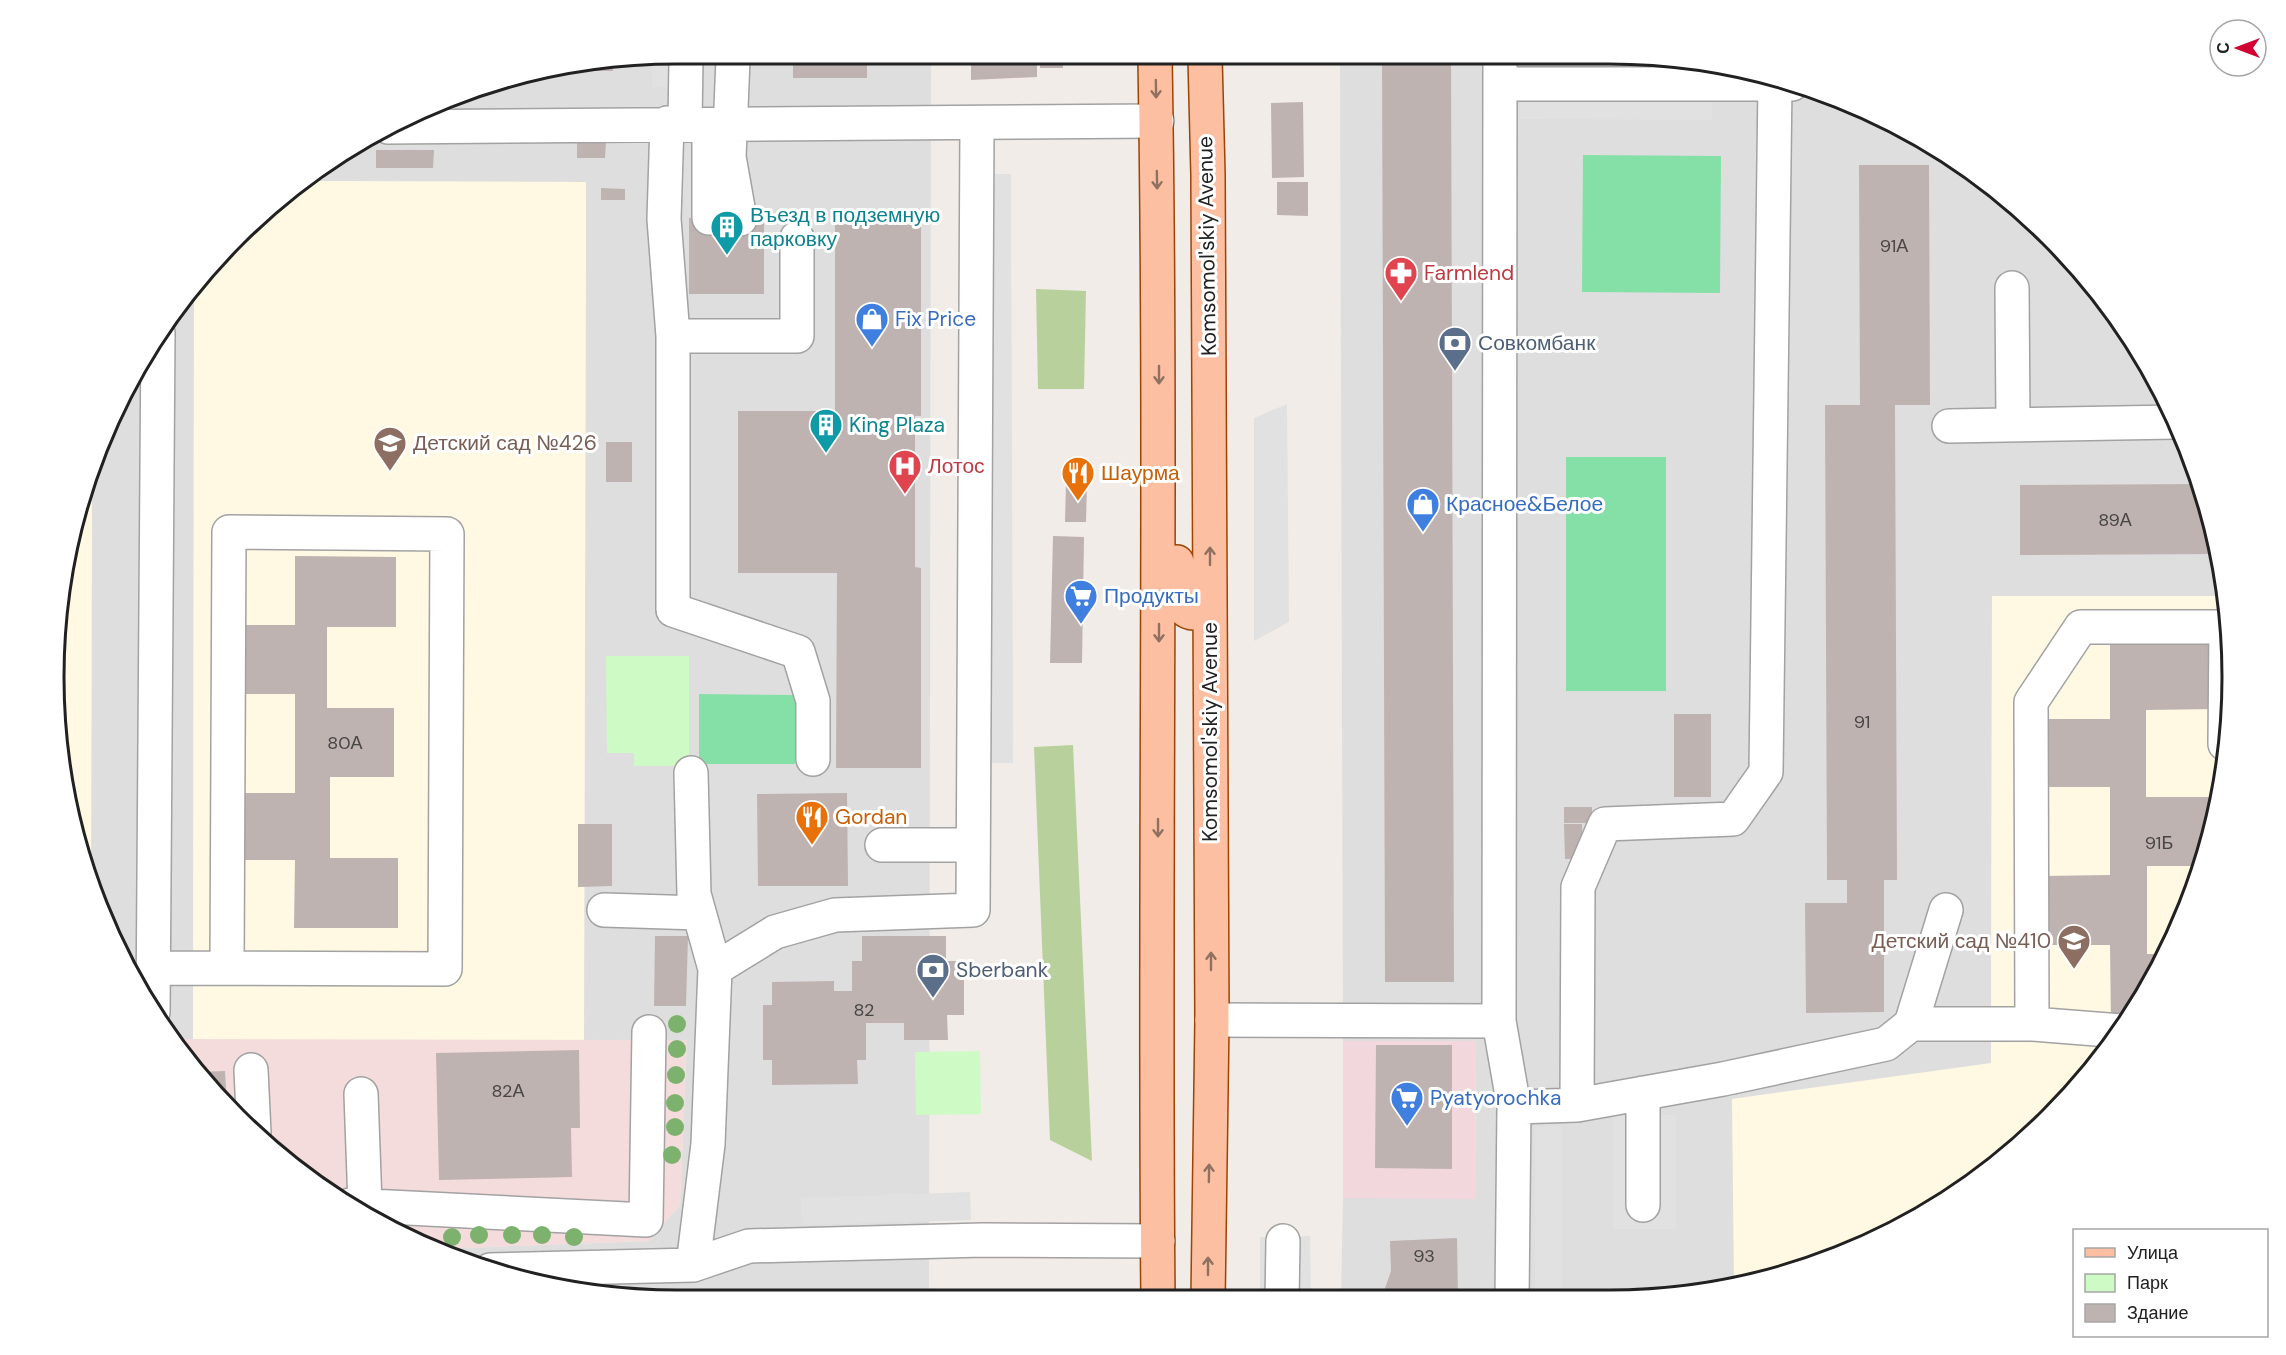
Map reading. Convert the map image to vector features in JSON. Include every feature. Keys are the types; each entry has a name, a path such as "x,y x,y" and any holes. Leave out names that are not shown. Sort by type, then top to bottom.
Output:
{"main road":[{"path":"1155,64 1159,407 1158,1290"},
{"name":"Komsomol'skiy Avenue","path":"1205,64 1212,1020 1208,1290"},
{"path":"1156,121 1206,121"},
{"path":"1159,407 1176,459 1178,592 1184,610 1197,613 1203,609 1210,589"}],"lane":[{"path":"687,64 698,123 729,157 724,218"},
{"path":"729,64 698,123 664,219 673,336 673,610 798,652 813,701 813,759"},
{"path":"1512,1290 1514,1107 1499,1021 1500,70 1757,83"},
{"path":"1577,1105 1578,887 1605,824 1733,819 1766,772 1783,90"},
{"path":"409,127 1156,121"},
{"path":"715,969 775,932 835,915 973,910 977,124"},
{"path":"673,336 797,336 797,238"},
{"path":"2012,288 2013,425"},
{"path":"152,993 158,353"},
{"path":"1949,426 2165,422"},
{"path":"153,968 446,969 447,534 229,532 227,968"},
{"path":"2032,1024 2031,702 2081,627 2219,627"},
{"path":"691,773 694,894 715,969 708,1144 693,1265"},
{"path":"882,844 973,844"},
{"path":"604,910 699,913"},
{"path":"1514,1107 1577,1105 1723,1079 1886,1044 1911,1024 1946,910"},
{"path":"1212,1020 1499,1021"},
{"path":"1911,1024 2032,1024 2110,1030"},
{"path":"367,1206 646,1220 649,1032"},
{"path":"251,1070 253,1120"},
{"path":"1643,1093 1643,1205"},
{"path":"357,1199 361,1094"},
{"path":"535,1274 574,1277 693,1265 749,1246 983,1240 1158,1241"},
{"path":"1282,1290 1283,1241"}],"shaded area":[{"path":"678,64 931,64 929,1290 637,1289 558,1279 519,1270 455,1248 649,1241 680,1205 687,1040 584,1041 586,182 318,181 371,147 443,111 519,85 558,76 637,66"},
{"path":"680,64 680,88 652,87 652,65"},
{"path":"1340,64 1608,64 1689,70 1728,76 1767,85 1843,111 1915,147 1982,191 2042,244 2069,273 2095,304 2139,371 2175,443 2189,480 2201,519 2216,596 1992,596 1991,1064 1733,1099 1734,1278 1649,1289 1341,1290 1343,1198 1475,1198 1476,1041 1343,1041"},
{"path":"1520,93 1712,94 1712,120 1520,119"},
{"path":"985,174 1011,174 1013,763 987,763"},
{"name":"Детский сад №426","path":"318,181 586,182 584,1041 193,1041 194,300 244,244 273,217"},
{"path":"194,300 193,1041 183,1040 147,984 111,912 91,856 92,496 111,443 128,406 168,337"},
{"path":"1287,404 1289,622 1254,641 1254,418"},
{"path":"92,496 91,856 76,797 70,758 64,678 70,597 76,558"},
{"name":"Детский сад №410","path":"1992,596 2216,596 2222,678 2220,718 2210,797 2201,836 2175,912 2158,949 2118,1018 2095,1051 2042,1111 1982,1164 1949,1187 1880,1227 1843,1244 1806,1258 1734,1278 1732,1099 1991,1063"},
{"path":"183,1039 687,1040 680,1205 649,1241 455,1248 443,1244 371,1208 304,1164 244,1111"},
{"path":"1343,1041 1476,1041 1475,1199 1343,1198"},
{"path":"1613,1115 1676,1115 1676,1229 1613,1229"},
{"path":"1535,1126 1562,1126 1562,1290 1535,1290"},
{"path":"970,1192 971,1220 802,1225 801,1198"},
{"path":"1310,1236 1311,1290 1260,1290 1260,1237"}],"green space":[{"path":"1583,155 1721,156 1720,293 1582,292"},
{"path":"1036,289 1086,291 1084,389 1038,389"},
{"path":"1566,457 1666,457 1666,691 1566,691"},
{"path":"606,656 689,656 689,766 634,766 634,753 607,753"},
{"path":"699,694 795,695 795,764 699,764"},
{"path":"1073,745 1092,1161 1050,1140 1034,747"},
{"path":"980,1051 981,1114 916,1115 915,1052"}],"building":[{"path":"793,64 867,64 867,78 793,78"},
{"path":"971,64 1037,64 1037,77 971,80"},
{"path":"1040,64 1063,64 1063,68 1040,68"},
{"path":"1382,64 1451,64 1454,982 1385,982"},
{"path":"613,68 613,71 590,71"},
{"path":"1303,102 1304,177 1272,178 1271,103"},
{"path":"577,142 606,142 605,158 577,158"},
{"path":"376,150 434,150 433,168 376,168"},
{"path":"1859,165 1929,165 1930,405 1895,405 1897,880 1884,880 1884,1012 1806,1013 1805,903 1847,903 1847,880 1827,880 1825,405 1860,405"},
{"path":"1277,182 1308,182 1308,216 1277,215"},
{"path":"601,188 625,189 625,200 601,200"},
{"name":"King Plaza","path":"835,217 921,217 921,416 915,416 915,567 921,568 921,768 836,768 837,573 738,573 738,411 835,411"},
{"name":"Въезд в подземную парковку","path":"689,218 764,219 764,294 689,294"},
{"path":"606,442 632,442 632,482 606,482"},
{"path":"1066,482 1087,483 1086,522 1065,522"},
{"path":"2190,484 2209,554 2020,555 2020,485"},
{"path":"1053,536 1084,537 1082,663 1050,663"},
{"path":"295,556 396,557 396,627 327,627 327,708 394,708 394,777 330,777 330,858 398,858 398,928 294,928 295,860 229,860 229,793 295,793 295,694 229,694 229,625 295,625"},
{"path":"2110,640 2214,640 2214,709 2146,710 2146,797 2210,797 2192,866 2147,866 2147,954 2155,954 2115,1023 2111,1023 2110,945 2043,945 2043,876 2110,875 2110,787 2042,787 2042,719 2110,719"},
{"path":"1674,714 1711,714 1711,797 1674,797"},
{"path":"847,793 848,886 758,886 757,794"},
{"path":"1564,807 1592,807 1592,823 1564,823"},
{"path":"578,824 612,824 612,886 578,887"},
{"path":"1564,824 1582,824 1583,859 1565,859"},
{"path":"655,936 688,936 686,1006 654,1006"},
{"path":"862,936 946,936 946,961 964,961 964,1015 947,1015 948,1040 904,1040 904,1023 866,1023 866,1060 857,1060 858,1084 772,1085 772,1060 763,1060 763,1005 772,1005 772,982 834,981 834,991 852,991 852,961 862,961"},
{"path":"1376,1045 1452,1045 1452,1169 1375,1168"},
{"path":"579,1050 580,1128 571,1128 572,1177 439,1180 436,1053"},
{"path":"225,1071 226,1092 217,1082 208,1072"},
{"path":"1457,1238 1458,1290 1384,1290 1391,1271 1390,1241"}],"place":[{"name":"Въезд в подземную парковку","path":"727,256"},
{"name":"Farmlend","path":"1401,302"},
{"name":"Fix Price","path":"872,348"},
{"name":"Совкомбанк","path":"1455,372"},
{"name":"King Plaza","path":"826,454"},
{"name":"Детский сад №426","path":"390,472"},
{"name":"Лотос","path":"905,495"},
{"name":"Шаурма","path":"1078,502"},
{"name":"Красное&Белое","path":"1423,533"},
{"name":"Продукты","path":"1081,625"},
{"name":"Gordan","path":"812,846"},
{"name":"Детский сад №410","path":"2074,970"},
{"name":"Sberbank","path":"933,999"},
{"name":"Pyatyorochka","path":"1407,1127"}]}
